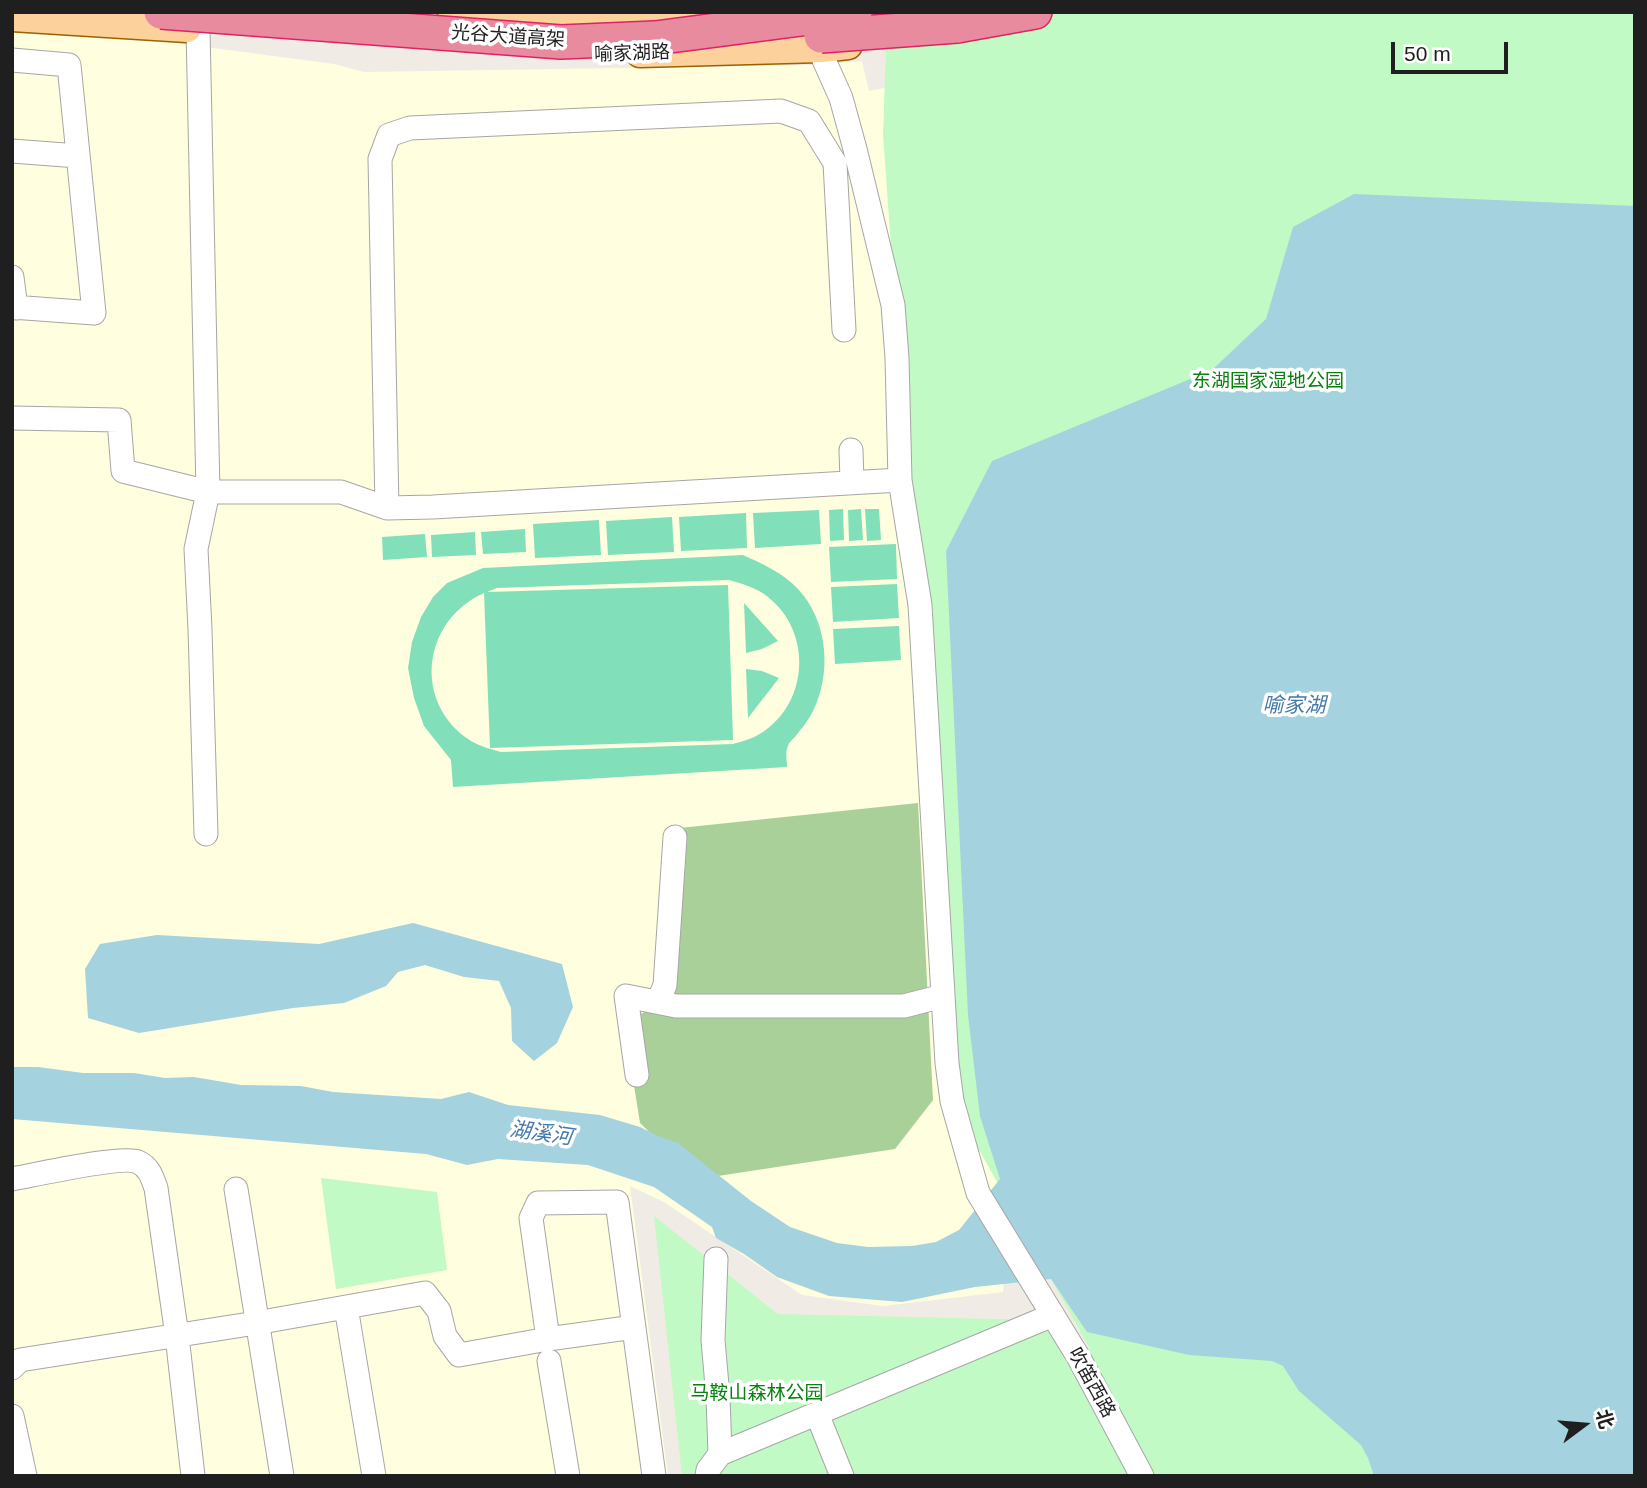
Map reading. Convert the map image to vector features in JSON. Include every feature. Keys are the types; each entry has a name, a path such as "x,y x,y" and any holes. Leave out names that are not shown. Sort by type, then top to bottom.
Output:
{"highway":[{"name":"光谷大道高架","path":"161,12 561,42 655,38 855,12"},
{"name":"光谷大道高架","path":"282,12 561,33 654,29 779,12"},
{"path":"655,38 723,48 808,37 957,26 1038,12"}],"main road":[{"name":"喻家湖路","path":"452,12 562,20 689,12"},
{"name":"喻家湖路","path":"12,17 568,56 821,48 970,30 1038,12"}],"street":[{"name":"吹笛西路","path":"811,12 824,60 845,111 893,305 900,480 920,604 947,1063 952,1101 978,1193 1079,1358 1142,1476"},
{"path":"198,29 208,492 196,549 206,834"},
{"path":"12,60 69,65 93,313 14,307 12,276"},
{"path":"387,508 380,159 389,135 410,128 781,111 809,121 835,163 844,330"},
{"path":"12,151 78,156"},
{"path":"12,418 119,420 123,471 208,492 341,492 387,508 900,480"},
{"path":"851,450 852,481"},
{"path":"658,1002 665,985 675,837"},
{"path":"637,1075 626,996 676,1006 904,1006 943,996"},
{"path":"12,1179 116,1160 136,1161 150,1171 156,1188 177,1336 193,1476"},
{"path":"236,1189 282,1476"},
{"path":"568,1476 531,1218 538,1203 617,1202 654,1476"},
{"path":"716,1259 713,1340 720,1454"},
{"path":"12,1368 20,1360 257,1323 425,1293 439,1311 445,1336 459,1355 549,1350 634,1327"},
{"path":"346,1307 374,1476"},
{"path":"707,1476 708,1470 720,1454 1052,1315"},
{"path":"817,1414 842,1476"},
{"path":"12,1416 24,1476"}],"shaded area":[{"path":"1270,12 1635,12 1635,1476 1010,1206 1003,1292 883,1306 802,1295 664,1202 630,1186 668,1476 12,1476 12,30 99,33 334,64 364,72 815,65 862,61 869,91"}],"green space":[{"name":"喻家湖","path":"901,12 1635,12 1635,1476 682,1476 654,1216 778,1314 1041,1320 1068,1343 1090,1349 952,1101 883,134 886,50"},
{"path":"843,509 844,540 830,541 829,510"},
{"path":"861,509 863,540 849,541 848,510"},
{"path":"865,509 879,509 881,540 867,541"},
{"path":"819,510 821,544 755,548 753,513"},
{"path":"746,513 747,548 681,551 679,517"},
{"path":"672,517 674,552 608,555 606,521"},
{"path":"599,520 601,555 535,558 533,524"},
{"path":"525,529 526,552 483,554 481,532"},
{"path":"475,532 476,555 432,557 431,535"},
{"path":"425,534 427,557 383,560 382,537"},
{"path":"896,544 897,579 831,582 829,547"},
{"path":"743,555 779,574 798,589 816,616 825,664 819,696 813,711 788,745 787,767 453,787 451,760 424,726 414,698 408,668 412,642 421,617 433,597 447,583 483,568","holes":["729,580 768,597 792,628 798,647 796,685 789,703 778,719 752,738 733,744 501,752 482,746 471,741 452,725 439,706 433,685 432,663 437,642 448,623 463,606 484,593 490,748 733,740 728,585 487,592 497,588"]},
{"path":"897,584 899,618 833,622 831,587"},
{"path":"744,603 778,641 746,653"},
{"path":"899,626 901,660 835,664 833,629"},
{"path":"746,669 762,671 779,678 748,718"},
{"path":"918,803 933,1100 895,1149 698,1179 640,1123 624,1023 654,1007 670,829"},
{"path":"321,1178 437,1192 447,1270 336,1289"}],"water":[{"name":"喻家湖","path":"1354,194 1635,206 1635,1476 1374,1476 1361,1445 1299,1391 1283,1366 1272,1361 1189,1355 1087,1332 1051,1279 975,1287 902,1302 829,1296 777,1277 716,1238 712,1227 654,1187 588,1165 498,1159 467,1165 426,1154 12,1119 12,1067 38,1067 83,1073 134,1073 165,1078 194,1077 241,1085 301,1086 333,1092 441,1099 469,1092 508,1105 600,1115 640,1127 678,1143 751,1201 790,1227 837,1243 868,1247 912,1246 936,1242 959,1230 1000,1179 980,1116 968,1015 946,551 992,461 1212,370 1266,319 1293,227"},
{"path":"413,923 562,964 573,1007 557,1043 534,1061 512,1041 511,1008 499,981 464,977 425,965 398,972 386,986 344,1003 293,1008 139,1033 88,1018 85,969 100,944 157,935 319,944"}],"park label":[{"name":"东湖国家湿地公园","path":"1268,382"},
{"name":"马鞍山森林公园","path":"757,1394"}],"water label":[{"name":"湖溪河","path":"541,1134"}]}
